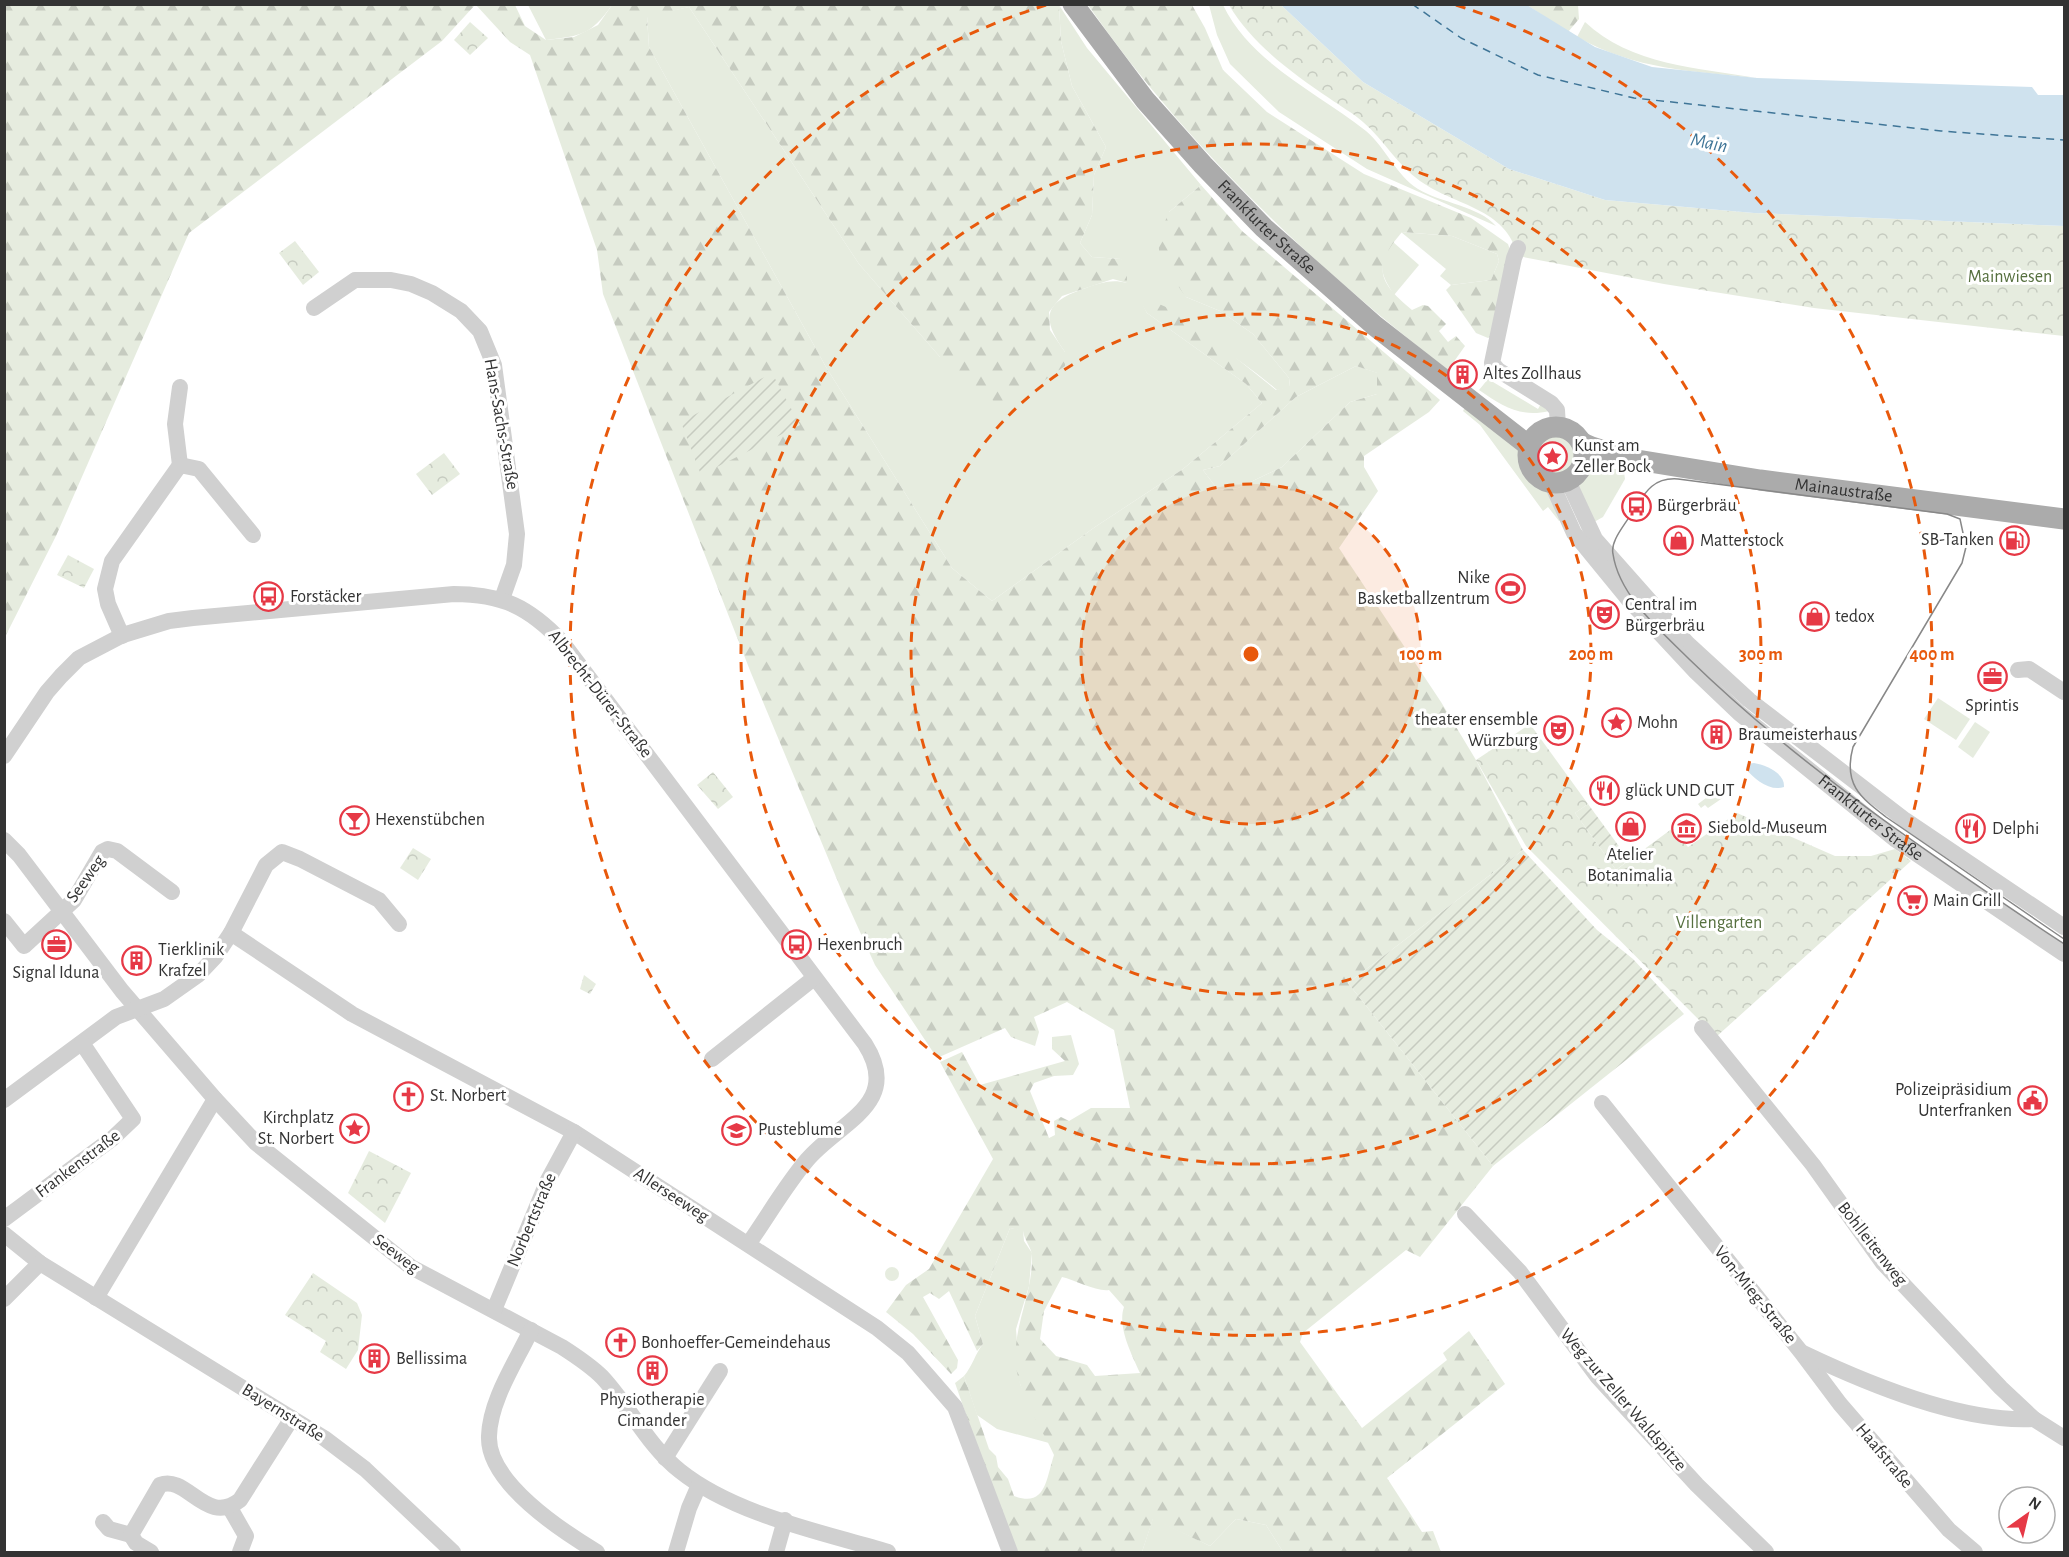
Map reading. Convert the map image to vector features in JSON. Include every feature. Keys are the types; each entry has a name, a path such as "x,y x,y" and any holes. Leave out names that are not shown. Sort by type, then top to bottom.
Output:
{"main road":[{"name":"Frankfurter Straße","path":"1073,4 1145,100 1264,228 1376,326 1491,416 1509,420 1533,441"},
{"path":"1557,421 1581,441 1584,449 1583,465 1577,475 1562,482 1539,478 1529,464 1533,441 1557,421"},
{"name":"Mainaustraße","path":"1581,441 1595,451 1616,453 1625,458 1760,480 2064,519"},
{"name":"Mainaustraße","path":"1583,465 1615,464 1625,458"}],"street":[{"path":"1518,248 1492,363 1551,403 1557,421"},
{"name":"Hans-Sachs-Straße","path":"314,308 355,280 391,280 411,284 432,293 461,311 480,331 494,365 517,534 514,565 502,599"},
{"path":"122,636 108,604 105,589 112,561 180,465 175,424 180,387"},
{"path":"180,465 199,469 253,536"},
{"name":"Frankfurter Straße","path":"1562,482 1558,500 1574,533 1628,599 1744,706 1780,749 1896,840 1962,885 2061,945"},
{"name":"Albrecht-Dürer-Straße","path":"5,753 47,692 79,658 122,636 169,621 454,594 483,594 502,599 542,621 562,642 873,1057 877,1071 875,1089 866,1108 855,1120 808,1158 749,1243"},
{"path":"2018,670 2029,669 2064,692"},
{"name":"Frankfurter Straße","path":"1744,706 1791,734 1905,820 2064,927"},
{"path":"1780,749 1791,734"},
{"name":"Seeweg","path":"5,840 30,869 122,991 139,1007 215,1099 256,1143 397,1256 429,1278 494,1310 584,1361 601,1376 665,1458 699,1485 785,1520 888,1552"},
{"name":"Seeweg","path":"61,913 74,900 102,852 108,849 117,851 172,892"},
{"path":"4,1100 116,1017 164,999 198,975 215,957 231,933 266,865 282,852 378,900 399,924"},
{"path":"1962,885 1974,866"},
{"path":"4,921 24,946 61,913"},
{"name":"Allerseeweg","path":"231,933 352,1014 574,1132 878,1328 908,1353 955,1407 1010,1552"},
{"path":"712,1059 814,978"},
{"name":"Bohlleitenweg","path":"1702,1028 1813,1165 1882,1263 2034,1419 2064,1438"},
{"name":"Frankenstraße","path":"4,1219 113,1138 133,1119 82,1043"},
{"path":"96,1298 215,1099"},
{"name":"Von-Mieg-Straße","path":"1602,1103 1801,1352 1889,1391 1972,1413 2016,1420 2034,1419"},
{"name":"Norbertstraße","path":"494,1310 543,1191 574,1132"},
{"name":"Weg zur Zeller Waldspitze","path":"1465,1214 1520,1272 1597,1376 1697,1485 1766,1552"},
{"name":"Bayernstraße","path":"4,1234 40,1263 292,1418 365,1469 453,1552"},
{"path":"4,1299 40,1263"},
{"path":"531,1330 493,1412 489,1437 492,1459 537,1510 570,1536 597,1552"},
{"name":"Haafstraße","path":"1801,1352 1840,1404 1918,1496 1949,1530 1975,1552"},
{"path":"665,1458 720,1371"},
{"path":"131,1535 163,1483 173,1485 219,1509 230,1508 240,1500 292,1418"},
{"path":"676,1552 689,1508 699,1485"},
{"path":"230,1508 246,1536 240,1552"},
{"path":"776,1552 785,1520"},
{"path":"103,1522 109,1529 131,1535 136,1543 151,1552"}],"green space":[{"path":"5,4 475,5 442,41 189,233 56,536 5,637"},
{"path":"476,5 515,5 525,26 546,40 574,37 598,25 612,5 1059,5 1061,41 1072,86 1106,147 1094,175 1092,215 1080,243 1092,257 1121,259 1127,264 1127,283 1113,279 1062,296 1049,312 1050,330 1065,352 1065,366 1003,409 940,357 859,264 689,7 647,17 649,47 826,367 952,568 992,601 1095,527 1183,469 1262,403 1246,384 1147,313 1141,303 1152,301 1180,313 1276,390 1290,386 1289,378 1253,334 1220,311 1186,297 1160,261 1158,238 1169,212 1201,185 1242,231 1440,400 1429,412 1364,456 1364,467 1378,491 1339,548 1441,702 1476,760 1523,850 1348,983 1493,1166 1420,1257 1406,1250 1303,1333 1300,1342 1362,1428 1447,1360 1443,1353 1469,1331 1505,1384 1387,1478 1422,1532 1433,1531 1441,1552 1283,1552 1266,1525 1236,1519 1210,1546 1153,1519 1142,1552 1014,1552 955,1383 964,1376 989,1449 996,1456 998,1467 1008,1479 1014,1496 1025,1499 1039,1495 1046,1482 1054,1455 1027,1402 1016,1367 1017,1335 1028,1288 1032,1256 1023,1231 1010,1228 975,1316 983,1344 977,1351 949,1291 939,1299 930,1293 923,1297 958,1360 957,1368 951,1374 913,1334 886,1312 906,1285 929,1269 993,1159 940,1062 962,1052 980,1085 1065,1061 1052,1049 1052,1037 1071,1035 1079,1064 1073,1075 1054,1076 1034,1083 1030,1091 1049,1138 1055,1135 1054,1121 1061,1117 1069,1121 1091,1108 1130,1108 1114,1030 1067,1002 1034,1017 1039,1032 1035,1046 1011,1037 1005,1028 937,1058 875,965 751,673 603,294 597,250 530,55 510,42","holes":["1356,366 1377,373 1377,394 1350,402 1282,467 1238,488 1218,490 1203,470 1220,466 1296,397","1062,1277 1092,1288 1109,1290 1124,1307 1122,1315 1124,1332 1140,1373 1095,1376 1087,1365 1056,1356 1040,1339 1044,1311"]},
{"path":"528,5 612,5 598,23 584,32 546,40"},
{"path":"1059,5 1087,48 1201,185 1169,212 1186,297 1220,311 1253,334 1289,378 1290,387 1277,390 1195,332 1142,303 1147,313 1246,384 1262,403 1183,469 1095,527 992,601 952,568 826,367 649,47 647,16 689,7 859,264 940,357 1065,352 1052,329 1050,312 1054,305 1072,293 1096,285 1111,282 1127,283 1121,259 1092,257 1080,243 1092,215 1094,175 1106,147 1072,86 1061,41"},
{"path":"1088,5 1192,5 1205,28 1223,70 1267,112 1364,174 1471,218 1508,244 1511,253 1492,336 1488,338 1476,333 1446,290 1451,285 1491,280 1499,261 1497,254 1452,236 1402,232 1386,255 1383,274 1392,291 1412,310 1423,305 1428,306 1446,324 1439,331 1448,342 1456,336 1465,346 1448,370 1348,288 1254,201 1166,107"},
{"path":"1209,5 1223,5 1235,26 1268,61 1366,131 1410,183 1427,194 1480,214 1496,226 1367,169 1279,112 1230,64 1217,35"},
{"name":"Mainwiesen","path":"1229,5 1281,5 1363,82 1509,169 1605,200 1754,213 2064,226 2064,336 1814,308 1664,284 1518,256 1512,240 1502,227 1478,210 1434,190 1412,175 1363,122 1301,78 1261,45"},
{"path":"1527,5 1578,5 1579,19 1568,32"},
{"path":"470,22 488,38 470,55 454,40"},
{"path":"1585,22 1603,36 1644,56 1689,67 1757,78 1664,67 1621,56 1577,37"},
{"path":"1401,232 1452,236 1497,254 1499,261 1491,280 1451,285 1440,276 1446,269"},
{"path":"295,241 319,272 303,285 279,253"},
{"path":"1393,242 1419,265 1394,295 1382,269 1384,257"},
{"path":"1356,366 1378,373 1377,394 1350,402 1282,467 1238,488 1218,490 1203,470 1220,466 1296,397"},
{"path":"772,373 800,425 701,475 681,422"},
{"path":"1493,373 1497,375 1493,382 1538,409 1542,402 1549,411 1521,412 1496,401 1479,390"},
{"path":"1465,407 1519,449 1525,472 1548,492 1561,520 1559,521 1548,507 1543,511 1480,425 1463,411"},
{"path":"1556,432 1572,439 1579,455 1572,471 1556,478 1540,471 1533,455 1540,439"},
{"path":"444,453 460,474 432,495 416,474"},
{"path":"1595,469 1618,469 1624,472 1625,479 1603,517 1594,522 1578,489 1583,477"},
{"path":"68,555 94,569 84,588 57,575"},
{"path":"1938,698 1970,719 1956,740 1924,719"},
{"path":"1975,722 1990,732 1973,758 1958,747"},
{"name":"Villengarten","path":"1530,724 1588,804 1575,813 1616,870 1673,828 1688,847 1737,813 1835,856 1871,856 1895,849 1911,861 1716,1037 1526,846 1476,760"},
{"path":"713,772 733,797 718,809 697,785"},
{"path":"1714,792 1724,797 1708,808 1705,805 1701,808 1698,804"},
{"path":"1588,804 1629,860 1616,870 1575,813"},
{"path":"413,848 431,859 418,880 400,868"},
{"path":"1523,850 1597,930 1633,959 1684,1014 1493,1166 1348,983"},
{"path":"584,975 596,984 590,994 580,989"},
{"path":"369,1151 411,1173 385,1223 348,1193"},
{"path":"1010,1228 1023,1230 1024,1241 1032,1253 1029,1286 1016,1329 1020,1384 1049,1443 997,1429 977,1415 964,1376 983,1344 975,1316"},
{"path":"892,1267 897,1269 899,1274 897,1279 892,1281 887,1279 885,1274 887,1269"},
{"path":"313,1273 357,1303 362,1315 358,1350 346,1369 320,1352 326,1341 285,1315"},
{"path":"1153,1518 1210,1546 1236,1519 1266,1525 1283,1552 1142,1552"}],"water":[{"name":"Main","path":"1281,5 1527,5 1595,47 1652,67 1757,78 2032,87 2038,95 2064,95 2064,226 1754,213 1605,200 1509,169 1363,82"},
{"path":"1754,763 1778,774 1784,787 1773,788 1753,777 1746,769 1747,764"}],"ferry route":[{"path":"1412,4 1461,38 1538,75 1634,98 1941,131 2064,140"}],"tram line":[{"path":"2064,939 1886,817 1861,796 1852,780 1850,760 1853,747 1962,563 1966,547 1960,519 1947,514 1678,479 1662,481 1650,488 1619,533 1613,554 1623,584 1654,625 1732,699 1823,775 1918,845 2064,944"}],"place":[{"name":"Altes Zollhaus","path":"1462,374"},
{"name":"Kunst am Zeller Bock","path":"1553,456"},
{"name":"Bürgerbräu","path":"1636,506"},
{"name":"SB-Tanken","path":"2015,540"},
{"name":"Matterstock","path":"1679,541"},
{"name":"Nike Basketballzentrum","path":"1511,588"},
{"name":"Forstäcker","path":"269,597"},
{"name":"Central im Bürgerbräu","path":"1604,615"},
{"name":"tedox","path":"1814,617"},
{"name":"Sprintis","path":"1992,677"},
{"name":"Mohn","path":"1616,723"},
{"name":"theater ensemble Würzburg","path":"1559,730"},
{"name":"Braumeisterhaus","path":"1717,735"},
{"name":"glück UND GUT","path":"1604,791"},
{"name":"Hexenstübchen","path":"354,820"},
{"name":"Atelier Botanimalia","path":"1630,826"},
{"name":"Siebold-Museum","path":"1687,828"},
{"name":"Delphi","path":"1971,829"},
{"name":"Main Grill","path":"1912,901"},
{"name":"Signal Iduna","path":"56,944"},
{"name":"Hexenbruch","path":"796,945"},
{"name":"Tierklinik Krafzel","path":"137,960"},
{"name":"St. Norbert","path":"409,1096"},
{"name":"Polizeipräsidium Unterfranken","path":"2033,1100"},
{"name":"Kirchplatz St. Norbert","path":"355,1128"},
{"name":"Pusteblume","path":"737,1130"},
{"name":"Bonhoeffer-Gemeindehaus","path":"620,1343"},
{"name":"Bellissima","path":"375,1359"},
{"name":"Physiotherapie Cimander","path":"652,1371"}]}
